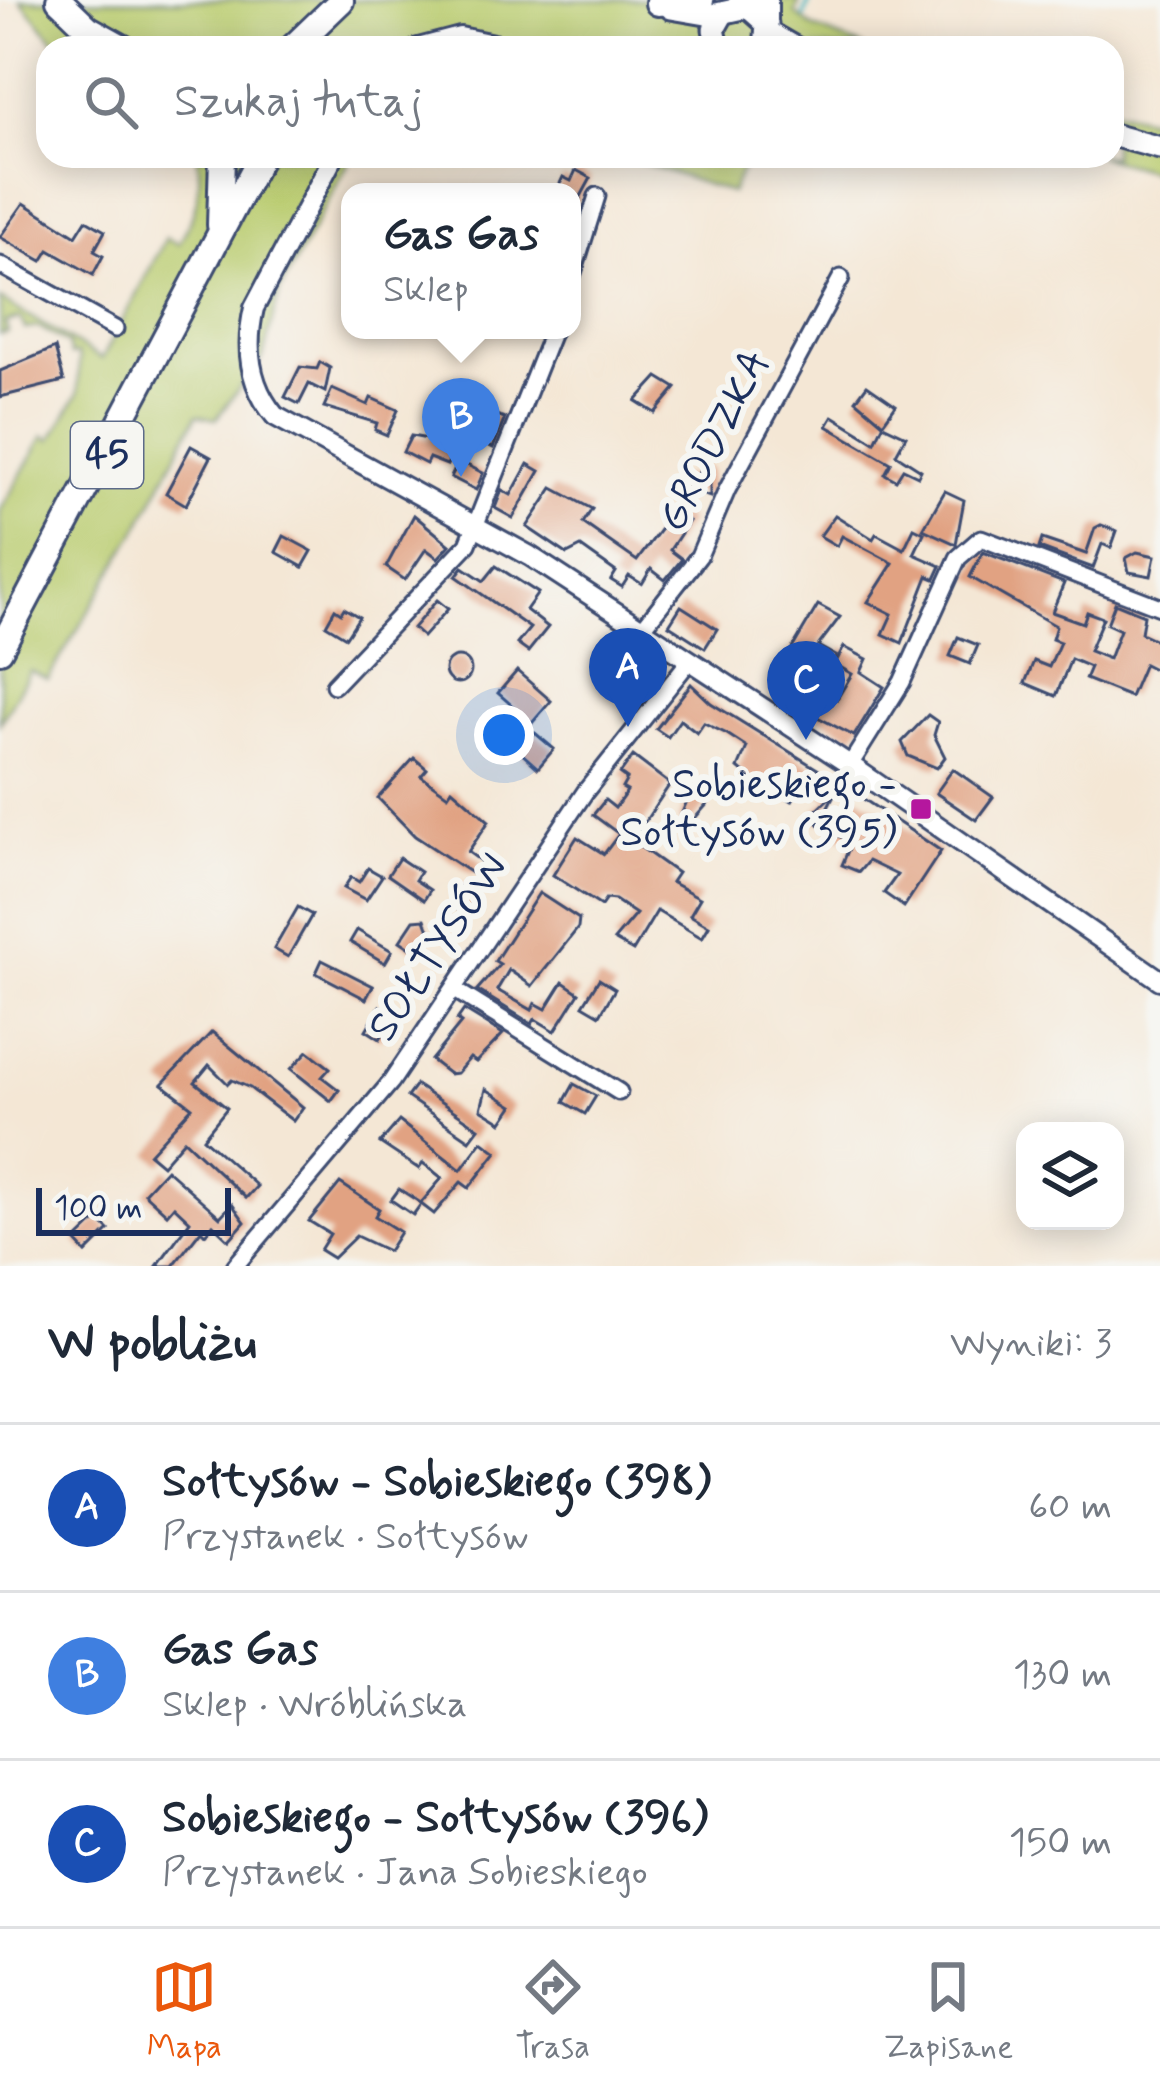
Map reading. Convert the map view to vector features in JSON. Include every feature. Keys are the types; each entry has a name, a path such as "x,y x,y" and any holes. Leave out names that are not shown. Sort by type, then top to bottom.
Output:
{"main road":[{"path":"58,0 102,36"},
{"path":"305,36 342,1"},
{"path":"323,36 342,1"},
{"path":"660,4 721,24"},
{"path":"660,4 721,24 757,11 766,25"},
{"path":"1124,138 1160,148"},
{"path":"219,238 222,168"},
{"name":"45","path":"0,650 255,168"}],"street":[{"path":"328,168 254,308 248,350 255,386 271,412 290,427 475,523 642,629 850,765 1160,980"},
{"path":"581,247 597,196"},
{"path":"0,265 115,329"},
{"name":"GRODZKA","path":"642,629 699,556 727,490 841,278"},
{"path":"334,685 468,544 549,339"},
{"path":"850,765 902,682 958,558 981,538 1160,607"},
{"name":"SOŁTYSÓW","path":"235,1266 392,1082 585,792 690,660"},
{"path":"455,991 619,1092"}],"green space":[{"path":"20,0 800,0 795,13 834,36 51,36"},
{"path":"1124,113 1160,121 1160,173 1124,163"},
{"path":"199,168 346,168 280,290 263,357 216,419 197,415 139,527 48,679 30,671 0,723 0,511 44,436 51,440 78,394 79,359 78,354 71,355 68,344 39,327 25,329 21,318 5,322 8,332 0,334 0,299 102,359 166,238 179,244 198,191"},
{"path":"657,168 742,168 731,193"}],"building":[{"path":"576,170 591,178 581,196 581,183 560,183 563,177 571,181"},
{"path":"24,203 76,236 86,220 105,231 94,251 103,256 93,275 49,250 42,261 0,237"},
{"path":"55,348 64,381 0,397 0,371"},
{"path":"320,362 330,368 325,392 309,384 299,404 285,397 300,367 317,369"},
{"path":"658,377 676,388 655,413 636,401"},
{"path":"867,385 896,405 883,423 856,400"},
{"path":"332,389 368,405 371,398 398,410 387,435 375,430 377,423 324,407"},
{"path":"452,401 505,418 493,448 469,436 466,442 459,438 447,465 429,458 426,464 403,452 411,436 428,439"},
{"path":"833,416 875,442 883,425 906,436 896,454 921,470 918,476 903,469 896,480 885,474 891,463 827,426"},
{"path":"191,446 211,457 186,505 166,493"},
{"path":"459,461 483,473 476,490 451,477"},
{"path":"528,464 540,471 513,518 495,508 502,490 511,495"},
{"path":"701,465 710,469 710,497 678,486 682,474 697,479"},
{"path":"553,488 592,509 583,523 637,561 674,511 689,521 670,550 682,559 665,580 651,569 642,584 629,576 622,587 611,580 616,572 581,547 567,554 527,527"},
{"path":"945,491 964,500 956,544 923,529"},
{"path":"414,515 450,545 438,558 426,549 405,580 386,567"},
{"path":"835,515 873,539 876,534 904,549 914,528 924,533 914,554 941,566 935,579 928,576 902,643 883,634 892,614 868,602 893,563 842,536 837,546 820,536"},
{"path":"1101,525 1117,531 1111,548 1102,544 1093,568 1039,548 1042,539 1086,554 1095,528"},
{"path":"284,536 312,551 303,567 276,552"},
{"path":"983,552 1064,583 1052,612 1083,623 1087,612 1103,618 1089,651 1109,659 1120,630 1107,624 1115,603 1144,615 1141,633 1160,642 1160,672 1144,664 1130,697 1085,679 1090,667 1071,659 1056,696 1025,683 1034,661 1049,667 1060,642 1052,639 1056,626 970,577"},
{"path":"1137,552 1155,556 1151,576 1129,572 1126,558"},
{"path":"496,566 538,593 526,610 548,627 528,652 517,644 530,628 456,576 463,567 484,581"},
{"path":"437,600 448,609 423,637 413,628"},
{"path":"818,605 840,617 818,646 836,656 819,686 808,679 812,671 787,657"},
{"path":"681,606 717,629 705,648 669,625"},
{"path":"344,608 359,617 346,637 326,625 335,609 341,613"},
{"path":"958,637 978,645 970,664 950,656"},
{"path":"844,647 867,659 861,672 884,687 854,736 804,710 818,688 837,699 852,674 835,664"},
{"path":"458,657 471,670 458,683 445,670"},
{"path":"645,660 663,674 651,688 640,685 634,692 625,685"},
{"path":"517,671 551,701 532,723 498,693"},
{"path":"691,684 711,703 840,783 819,824 811,815 829,798 802,784 792,801 763,782 760,787 738,768 747,747 727,734 704,723 697,733 680,720 668,737 656,729"},
{"path":"928,715 938,722 934,735 945,757 937,768 908,756 902,742"},
{"path":"535,733 554,749 538,768 519,751"},
{"path":"633,756 670,784 632,841 677,873 671,882 700,898 690,915 709,926 702,938 657,911 633,951 614,940 636,914 615,900 606,899 601,906 553,875 577,837 604,854 619,834 593,815 605,800 615,808 627,791 622,788 627,779 620,774"},
{"path":"414,758 427,769 421,776 448,795 452,789 489,821 468,852 482,862 474,875 415,836 378,798"},
{"path":"953,769 993,797 976,820 936,793"},
{"path":"692,789 710,801 688,826 679,820"},
{"path":"856,794 941,851 904,907 884,893 897,875 868,861 859,872 842,865 852,841 830,833"},
{"path":"399,858 420,872 415,880 430,890 424,900 388,875"},
{"path":"368,868 382,876 366,900 344,888 351,877 359,882"},
{"path":"462,883 477,897 465,914 449,904"},
{"path":"539,893 579,919 578,928 532,986 509,970 497,990 532,1010 535,1003 546,1009 563,982 579,993 555,1031 535,1019 532,1024 477,990 500,964 495,961"},
{"path":"298,907 312,915 288,957 274,949"},
{"path":"425,919 429,930 415,951 400,941 414,920"},
{"path":"357,930 392,951 385,963 350,942"},
{"path":"322,960 373,986 366,999 316,973"},
{"path":"599,979 615,989 600,1015 583,1005"},
{"path":"380,1006 394,1016 380,1039 366,1030"},
{"path":"464,1010 503,1034 476,1062 470,1058 457,1073 449,1074 431,1060 461,1023 457,1020"},
{"path":"212,1032 303,1107 293,1121 250,1088 232,1080 228,1084 209,1065 195,1082 227,1108 203,1138 257,1186 246,1198 184,1140 162,1165 149,1154 192,1107 162,1084"},
{"path":"308,1051 330,1068 322,1077 339,1090 331,1101 291,1069"},
{"path":"574,1084 596,1096 585,1114 564,1102"},
{"path":"416,1085 479,1128 470,1140 407,1097"},
{"path":"486,1089 513,1106 502,1122 481,1109"},
{"path":"399,1121 461,1170 482,1141 497,1152 469,1188 461,1182 434,1214 421,1204 413,1215 391,1200 399,1189 421,1203 442,1178 423,1163 419,1169 380,1143"},
{"path":"166,1169 220,1217 232,1204 245,1222 229,1240 213,1225 205,1234 201,1230 173,1266 157,1266 190,1221 174,1206 167,1214 144,1193"},
{"path":"340,1183 379,1209 375,1216 400,1232 388,1251 356,1236 333,1258 320,1250 330,1234 309,1221"},
{"path":"98,1219 109,1230 86,1253 75,1241"}],"waterway":[{"path":"804,16 810,0"}],"place":[{"name":"Gas Gas","path":"461,477"},
{"name":"Sołtysów - Sobieskiego (398)","path":"628,727"},
{"name":"Sobieskiego - Sołtysów (396)","path":"806,740"},
{"name":"Sobieskiego - Sołtysów (395)","path":"921,809"}]}
